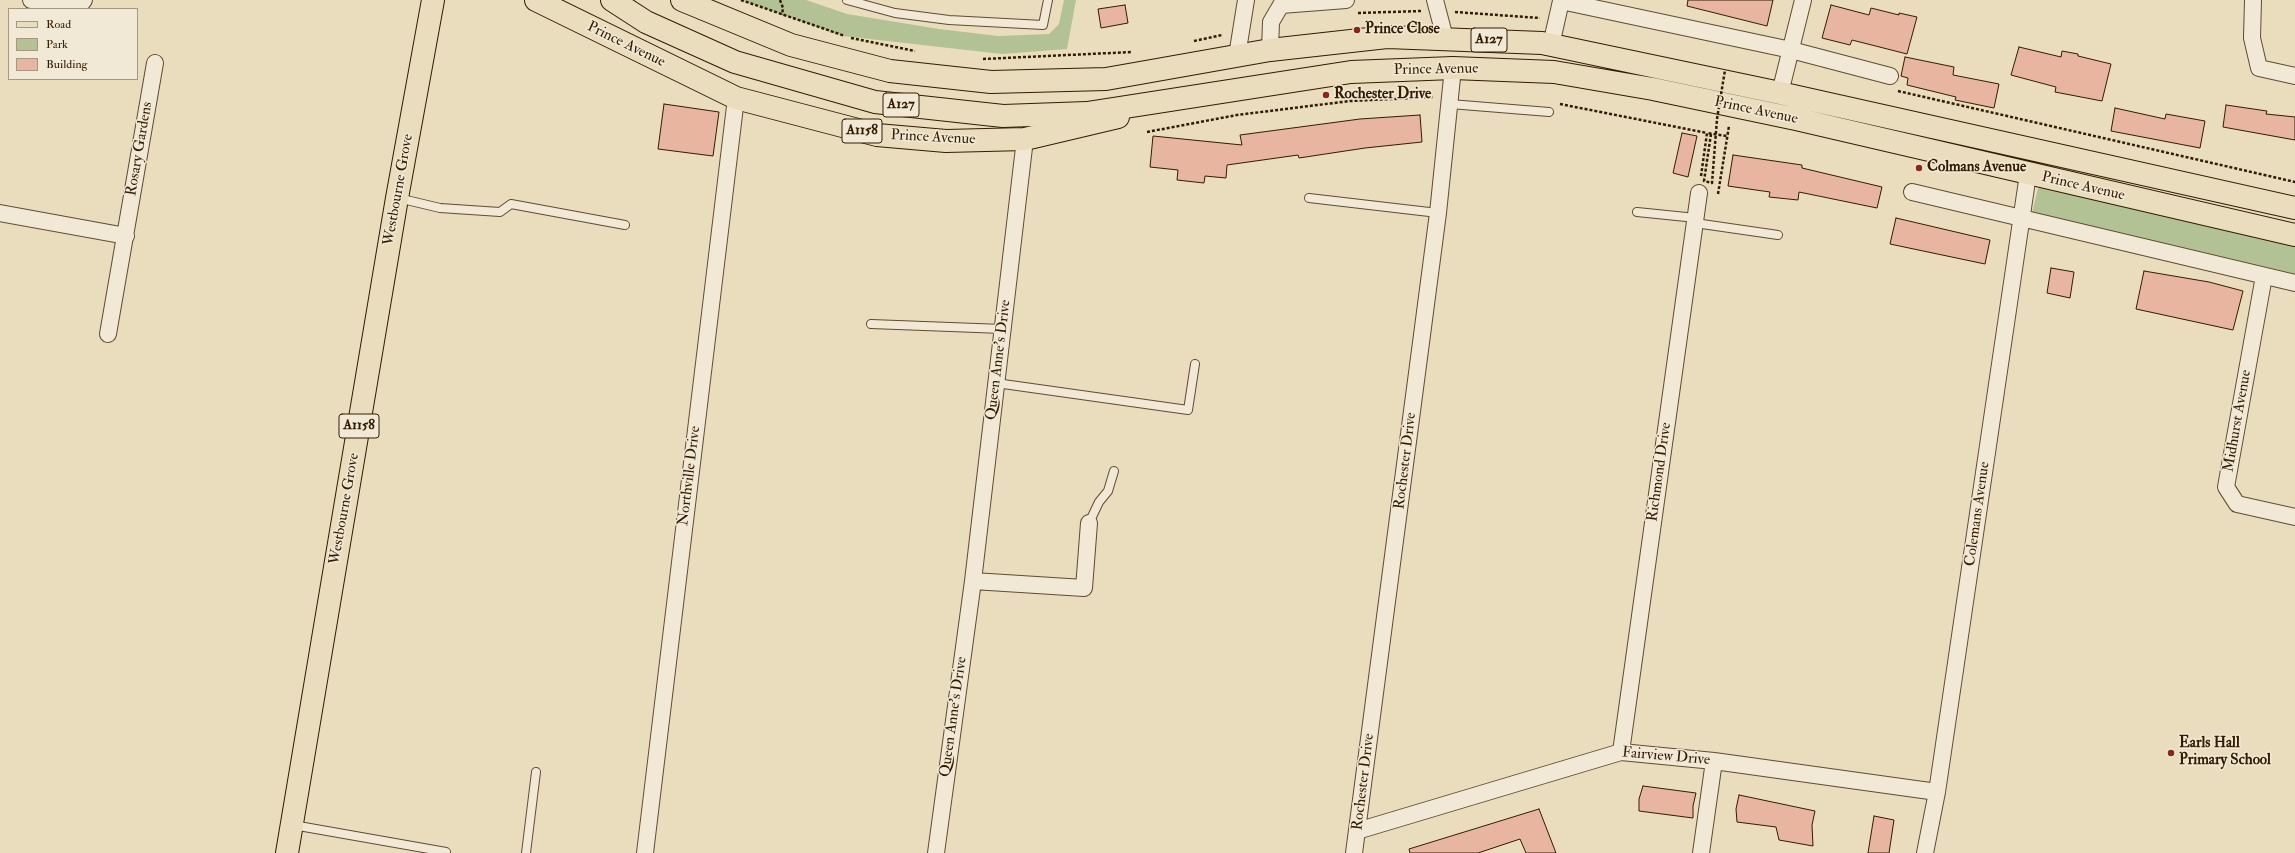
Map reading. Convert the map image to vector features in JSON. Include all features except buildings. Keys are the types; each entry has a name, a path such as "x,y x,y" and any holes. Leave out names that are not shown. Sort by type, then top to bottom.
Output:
{"main road":[{"name":"Westbourne Grove","path":"287,853 397,198 433,0"},
{"name":"Prince Avenue","path":"536,0 736,98 877,134 946,141 1025,139 1208,94"},
{"name":"Prince Avenue","path":"612,0 646,22 735,62 875,102 1003,116 1087,113 1350,72 1454,68 1554,72 1731,105 2295,235"},
{"name":"Prince Avenue","path":"682,0 792,45 837,57 890,71 991,82 1106,79 1270,50 1387,37 1445,38 1551,45 1780,93 2295,208"}],"street":[{"path":"31,0 59,6 81,4 84,0"},
{"path":"1237,56 1246,0"},
{"path":"1270,50 1271,22 1275,0"},
{"path":"1271,22 1282,6 1346,0"},
{"path":"1435,0 1445,38"},
{"path":"1780,93 1803,0"},
{"path":"2253,0 2252,38 2259,68 2295,76"},
{"path":"1551,45 1561,1 1791,50 1892,83"},
{"name":"Rosary Gardens","path":"108,334 155,63"},
{"name":"Rochester Drive","path":"1354,853 1438,213 1454,68"},
{"name":"Northville Drive","path":"645,853 736,98"},
{"name":"Queen Anne's Drive","path":"936,853 973,581 1025,139"},
{"name":"Colemans Avenue","path":"1925,853 1937,792 2028,174"},
{"path":"1912,192 2295,283"},
{"name":"Richmond Drive","path":"1620,752 1699,193"},
{"path":"0,213 126,236"},
{"name":"Midhurst Avenue","path":"2264,276 2226,487 2237,504 2295,517"},
{"path":"973,581 1084,588 1089,523"},
{"name":"Fairview Drive","path":"1357,831 1620,752 1714,761 1937,792"},
{"path":"1701,853 1714,761"}],"lane":[{"path":"847,0 895,13 949,20 1043,25 1048,0"},
{"path":"1450,100 1549,112"},
{"path":"397,198 440,208 500,212 511,204 625,225"},
{"path":"1309,198 1438,213"},
{"path":"1637,212 1695,220 1778,235"},
{"path":"870,324 1003,329"},
{"path":"996,383 1188,410 1195,364"},
{"path":"1089,523 1099,502 1108,491 1114,471"},
{"path":"526,853 536,772"},
{"path":"292,824 446,852"}],"path":[{"path":"780,0 783,8 782,15"},
{"path":"1711,134 1704,182 1712,183 1717,120 1726,70"},
{"path":"1892,83 2295,182"},
{"path":"1147,132 1237,115 1335,103 1450,100"},
{"path":"1556,104 1571,105 1727,136"},
{"path":"1707,133 1699,193 1718,195 1731,105"}],"green space":[{"path":"741,0 806,0 847,14 939,29 998,36 1049,34 1059,24 1064,0 1076,0 1067,49 1002,54 843,36"},
{"path":"2039,184 2295,246 2295,274 2032,213"}],"place":[{"name":"Prince Close","path":"1357,30"},
{"name":"Rochester Drive","path":"1326,95"},
{"name":"Colmans Avenue","path":"1919,168"},
{"name":"Earls Hall Primary School","path":"2171,753"}]}
